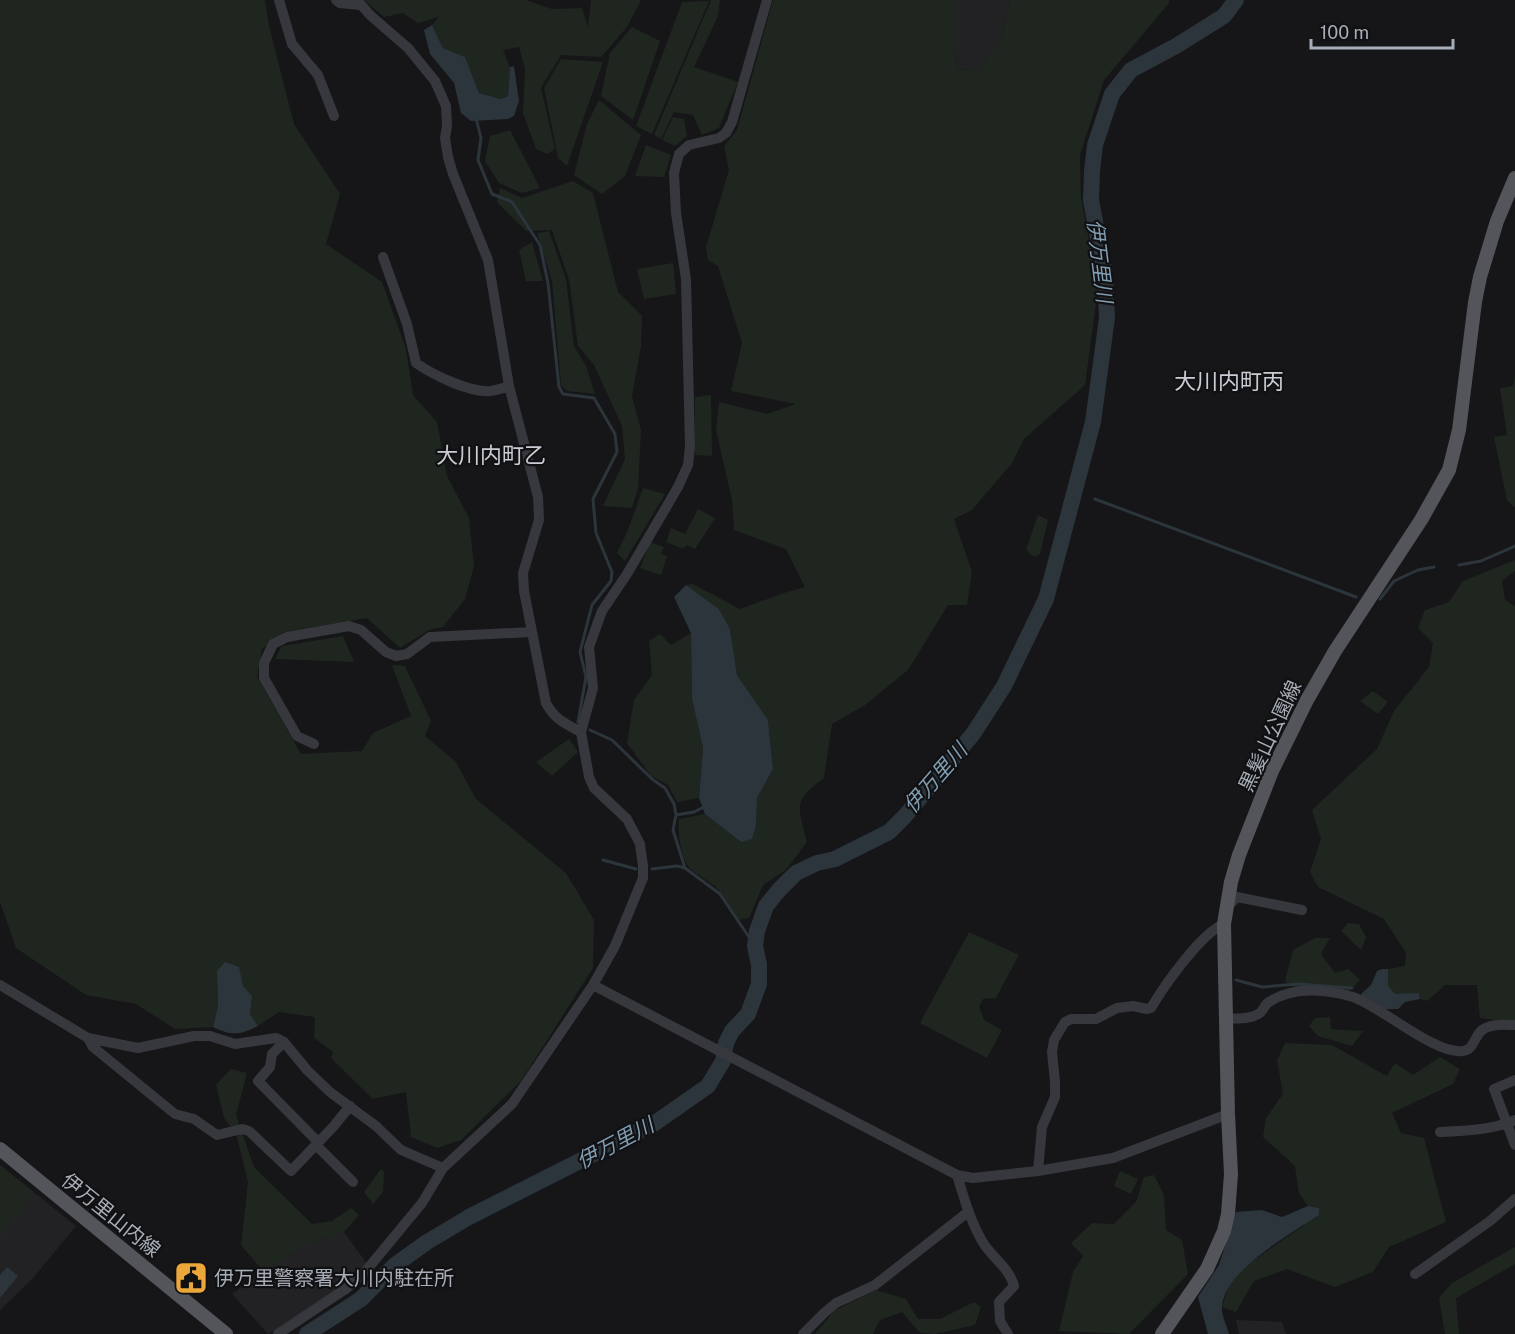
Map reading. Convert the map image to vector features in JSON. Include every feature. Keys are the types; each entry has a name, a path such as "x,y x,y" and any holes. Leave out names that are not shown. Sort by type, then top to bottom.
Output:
{"main road":[{"name":"黒髪山公園線","path":"1162,1334 1207,1269 1224,1232 1230,1195 1224,924 1231,882 1239,855 1272,771 1307,699 1335,651 1421,520 1449,470 1460,430 1478,285 1497,221 1515,178"},
{"name":"伊万里山内線","path":"0,1149 226,1334"}],"street":[{"path":"279,0 292,44 318,75 334,116"},
{"path":"336,0 340,3 359,2 408,48 435,81 446,106 445,138 448,157 488,260 510,386 539,507 538,520 523,573 524,591 546,703 552,714 559,720 581,732"},
{"path":"278,1334 347,1288 365,1272 422,1203 443,1168 512,1104 593,985 615,946 643,878 640,844 627,819 594,788 589,777 581,732 593,688 589,647 602,611 633,564 688,465 690,447 686,279 676,213 674,173 679,154 689,145 719,138 726,133 732,122 767,0"},
{"path":"383,256 407,324 416,363 430,373 478,390 491,391 510,386"},
{"path":"314,744 297,736 264,678 264,663 273,644 287,637 349,626 361,630 386,652 396,656 407,654 430,637 532,632"},
{"path":"1227,907 1237,897 1302,910"},
{"path":"1038,1171 1042,1127 1054,1097 1052,1052 1054,1040 1065,1022 1071,1019 1095,1019 1117,1008 1133,1006 1151,1008 1164,986 1208,935 1224,924"},
{"path":"0,985 88,1038 138,1048 194,1036 210,1036 235,1044 276,1038 284,1042 330,1092 376,1126 401,1150 443,1168"},
{"path":"593,985 957,1175 973,1178 1038,1171 1113,1158 1228,1114"},
{"path":"1225,1019 1252,1017 1261,1012 1266,1003 1284,994 1315,989 1353,998 1381,1011 1442,1048 1463,1051 1471,1047 1481,1030 1496,1024 1515,1025"},
{"path":"88,1038 93,1047 175,1114 194,1119 217,1135 242,1129 249,1131 291,1171 350,1106"},
{"path":"284,1042 272,1054 270,1066 258,1081 353,1182"},
{"path":"1515,1080 1494,1089 1511,1122 1515,1145"},
{"path":"1440,1132 1463,1131 1511,1122"},
{"path":"957,1175 968,1212 983,1243 1012,1277 1014,1286 999,1302 1000,1321 1008,1334"},
{"path":"1415,1274 1490,1221 1515,1199"},
{"path":"803,1334 836,1303 875,1285 968,1212"}],"shaded area":[{"path":"0,0 265,0 269,26 294,124 340,194 326,244 382,282 406,349 413,395 437,422 447,476 469,518 474,566 465,599 443,627 429,630 400,648 367,618 284,632 262,649 257,677 301,754 362,751 373,733 411,716 392,665 405,666 431,721 425,736 456,762 476,799 566,873 594,920 593,968 521,1081 461,1140 437,1148 411,1137 406,1092 373,1099 331,1058 333,1052 314,1038 315,1017 279,1012 258,1026 250,1014 252,996 217,971 218,1006 213,1027 175,1029 136,1004 86,995 16,948 0,902"},
{"path":"364,0 526,0 552,9 582,8 588,27 591,0 641,0 627,27 601,57 561,55 541,88 555,149 547,154 536,149 523,113 525,69 519,47 503,50 510,67 508,96 501,99 479,93 465,57 443,48 432,25 439,17 418,23 403,13 384,17"},
{"path":"711,0 720,0 718,16 694,67 738,82 719,128 702,135 693,115 674,112 661,139 654,135"},
{"path":"773,0 953,0 953,48 958,69 980,71 1002,38 1009,0 1169,0 1169,3 1104,80 1080,155 1081,198 1098,288 1085,385 1024,439 1012,463 972,510 954,519 972,572 967,605 948,605 908,670 865,705 832,724 824,778 807,793 800,806 807,842 786,870 763,885 749,918 739,920 732,914 718,889 688,866 680,843 679,819 705,814 741,842 756,825 757,798 773,769 768,720 737,675 730,629 719,609 686,585 693,584 740,609 805,587 786,549 734,530 732,500 716,430 719,402 767,414 796,404 731,391 742,343 718,266 708,260 706,247 729,170 724,146 737,130"},
{"path":"953,0 1009,0 1002,38 981,71 958,69 953,48"},
{"path":"709,1 652,134 636,126 682,2"},
{"path":"432,25 443,48 465,57 479,93 501,99 508,96 510,67 514,66 519,101 514,116 508,119 471,121 461,113 454,83 430,54 424,30"},
{"path":"632,27 660,41 633,120 601,96 610,53"},
{"path":"561,59 603,62 567,166 558,158 544,88"},
{"path":"599,100 641,135 625,176 602,194 574,175 587,124"},
{"path":"673,117 684,119 687,136 675,146 662,140"},
{"path":"510,130 540,188 522,193 499,183 485,161 490,136"},
{"path":"646,145 671,155 664,177 635,176"},
{"path":"573,181 593,193 618,292 642,316 641,346 632,396 641,430 638,488 632,508 603,506 625,459 622,426 594,365 578,346 569,280 552,230 526,231 497,202 500,188 522,198"},
{"path":"549,231 566,279 574,346 586,366 595,394 567,391 561,385 552,281 537,233"},
{"path":"532,242 543,281 526,281 519,250"},
{"path":"673,263 676,294 644,299 637,269"},
{"path":"1515,377 1515,508 1507,500 1494,437 1507,435 1500,388 1513,386"},
{"path":"711,395 712,456 695,455 695,397"},
{"path":"643,488 665,494 625,561 617,553"},
{"path":"698,509 715,518 695,549 687,545 683,549 666,542 671,528 685,534"},
{"path":"1038,515 1048,520 1040,554 1034,557 1026,550"},
{"path":"650,542 664,547 661,554 667,556 661,575 640,568"},
{"path":"1515,560 1515,571 1502,581 1505,600 1515,606 1515,1022 1480,1018 1477,985 1445,985 1427,1001 1420,999 1419,993 1395,995 1388,986 1388,969 1405,966 1406,953 1384,919 1318,887 1310,872 1321,839 1312,810 1377,749 1394,711 1429,667 1433,643 1418,628 1425,610 1449,602 1463,581"},
{"path":"686,585 719,609 730,629 737,675 768,720 773,769 757,798 756,825 752,839 741,842 705,814 699,798 703,748 692,699 691,633 674,597"},
{"path":"691,633 692,699 703,748 699,798 677,802 668,785 651,776 627,743 634,700 652,675 649,641 660,634 671,645"},
{"path":"343,636 354,662 275,659 282,646"},
{"path":"1373,691 1388,702 1378,714 1360,701"},
{"path":"569,739 578,752 552,776 536,762"},
{"path":"1348,923 1359,924 1366,937 1361,950 1341,931"},
{"path":"969,932 1019,955 996,998 983,999 979,1007 984,1020 1002,1030 987,1058 920,1023"},
{"path":"1315,938 1330,938 1321,954 1335,973 1348,969 1360,980 1349,992 1295,988 1285,981 1293,950"},
{"path":"225,962 239,967 243,986 252,996 250,1014 258,1026 241,1033 225,1032 213,1027 218,1006 217,971"},
{"path":"1388,969 1388,986 1395,994 1419,993 1420,999 1405,1002 1398,1009 1382,1009 1362,999 1361,994 1371,985 1377,971"},
{"path":"1330,1017 1331,1029 1363,1031 1352,1046 1318,1036 1309,1026 1315,1018"},
{"path":"1285,1043 1332,1045 1387,1076 1395,1063 1413,1075 1440,1057 1460,1069 1453,1084 1392,1113 1401,1133 1424,1138 1446,1222 1389,1247 1373,1272 1335,1287 1287,1269 1254,1281 1236,1312 1222,1307 1229,1285 1245,1266 1319,1215 1319,1208 1308,1206 1299,1193 1295,1166 1263,1137 1266,1118 1283,1094 1277,1060"},
{"path":"231,1069 247,1073 236,1115 254,1167 312,1224 332,1221 351,1208 359,1215 344,1232 305,1244 264,1272 241,1245 248,1182 236,1133 224,1118 216,1085"},
{"path":"0,1165 76,1226 33,1278 0,1310"},
{"path":"0,1165 34,1192 0,1237"},
{"path":"381,1169 384,1172 383,1192 373,1204 364,1192"},
{"path":"1120,1171 1138,1179 1131,1194 1114,1186"},
{"path":"1154,1175 1164,1195 1166,1230 1182,1240 1188,1274 1129,1334 1059,1331 1073,1272 1083,1256 1071,1243 1092,1223 1114,1224 1136,1202 1144,1177"},
{"path":"1308,1206 1319,1208 1319,1215 1261,1254 1234,1280 1226,1293 1222,1307 1229,1334 1208,1334 1198,1297 1219,1265 1236,1212 1262,1210 1282,1217"},
{"path":"344,1232 368,1265 346,1285 289,1324 268,1334 232,1294 305,1243"},
{"path":"1515,1247 1515,1264 1456,1298 1459,1334 1445,1334 1439,1298 1452,1283"},
{"path":"7,1267 18,1276 0,1298 0,1275"},
{"path":"876,1290 906,1299 918,1319 940,1319 974,1302 981,1307 975,1325 935,1334 920,1333 902,1312 880,1320 873,1334 815,1334 834,1311"},
{"path":"1236,1320 1282,1322 1286,1334 1239,1334"}],"waterway":[{"name":"伊万里川","path":"307,1334 361,1299 395,1265 427,1242 469,1217 655,1123 708,1086 723,1061 726,1043 732,1031 748,1014 759,984 759,965 755,946 757,931 766,906 796,873 817,863 835,859 889,832 973,734 1004,686 1046,599 1093,422 1107,318 1105,275 1091,200 1092,171 1095,145 1112,94 1131,70 1176,46 1224,16 1236,0"},
{"path":"476,118 481,138 478,160 492,194 512,202 540,245 548,283 559,387 563,394 594,398 615,434 617,452 593,499 596,533 612,572 611,581 592,605 580,652 586,677 578,722"},
{"path":"1095,499 1356,597"},
{"path":"1459,565 1481,561 1515,546"},
{"path":"1380,599 1394,581 1418,570 1434,567"},
{"path":"590,730 612,740 652,779 665,788 674,804 676,815 673,830 685,868 720,894 755,946"},
{"path":"676,815 694,812 706,806"},
{"path":"603,860 636,869"},
{"path":"652,869 677,866 685,868"},
{"path":"1236,980 1262,987 1298,984 1352,988"}],"place":[{"name":"伊万里警察署大川内駐在所","path":"191,1278"}],"district":[{"name":"大川内町丙","path":"1229,381"},
{"name":"大川内町乙","path":"491,455"}]}
